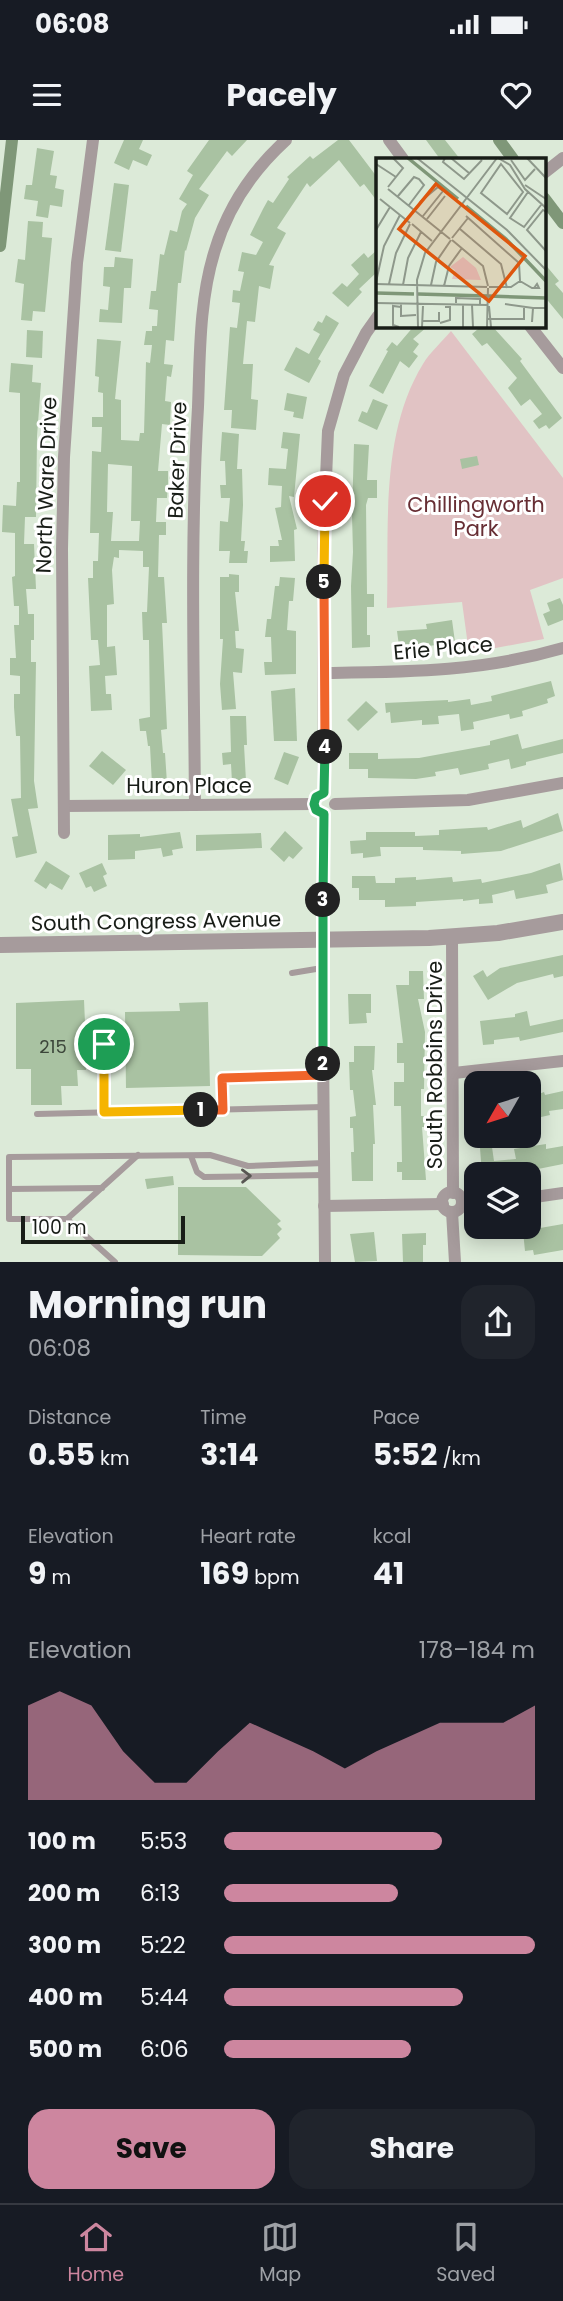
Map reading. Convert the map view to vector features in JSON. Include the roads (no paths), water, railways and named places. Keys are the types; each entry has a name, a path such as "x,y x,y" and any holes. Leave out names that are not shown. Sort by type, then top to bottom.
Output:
{"street":[{"name":"North Ware Drive","path":"64,833 62,549 65,444 77,263 93,140"},
{"name":"Baker Drive","path":"195,805 193,546 195,445 205,295 215,250 231,211 253,175 286,140"},
{"path":"388,140 402,158"},
{"path":"546,171 563,158"},
{"path":"324,793 323,549 328,431 344,375 376,318"},
{"path":"531,327 563,368"},
{"name":"Erie Place","path":"324,673 428,672 503,663 563,648"},
{"path":"335,804 468,800 563,783"},
{"path":"324,793 332,796 335,804 331,811 324,814 316,810 314,804 316,797 324,793"},
{"name":"Huron Place","path":"64,806 314,804"},
{"path":"324,814 322,968 325,1262"},
{"name":"South Congress Avenue","path":"0,945 452,937 498,933 563,922"},
{"name":"South Robbins Drive","path":"452,937 453,1193 460,1196 452,1206"},
{"path":"454,1073 563,1061"},
{"path":"541,1196 563,1193"},
{"path":"324,1206 464,1204"},
{"path":"452,1206 455,1262"}],"lane":[{"path":"292,973 322,968"},
{"path":"104,1044 104,1112"},
{"path":"223,1110 222,1078 323,1075"},
{"path":"37,1114 323,1107"},
{"path":"138,1155 67,1219 9,1219 9,1157 138,1155 191,1156 209,1155 248,1166 324,1169"},
{"path":"191,1156 197,1172 204,1177 324,1169"},
{"path":"9,1189 102,1188"},
{"path":"67,1219 115,1262"}],"waterway":[{"path":"0,246 12,140"},
{"path":"499,140 512,158"},
{"path":"546,201 563,223"}],"park label":[{"name":"Chillingworth Park","path":"476,516"}]}
